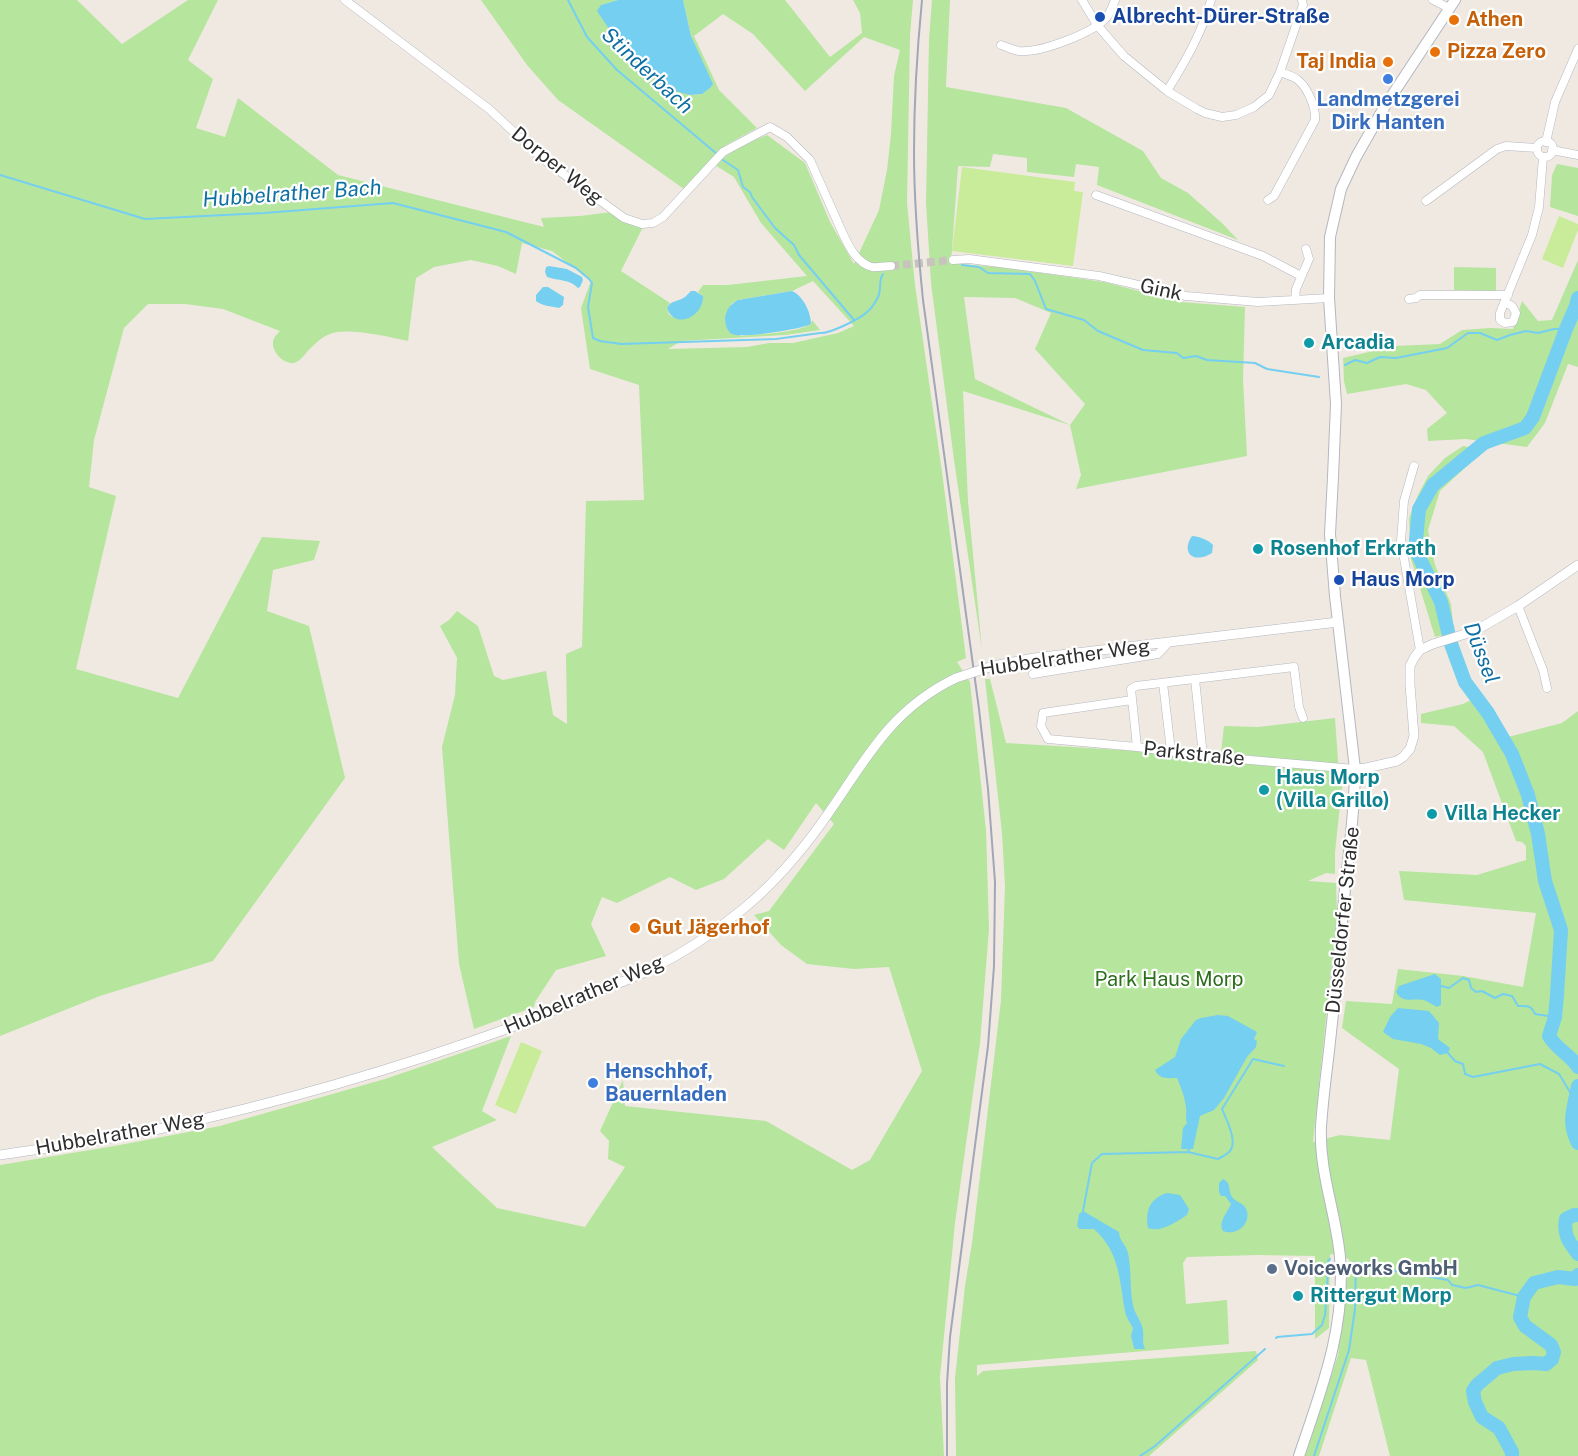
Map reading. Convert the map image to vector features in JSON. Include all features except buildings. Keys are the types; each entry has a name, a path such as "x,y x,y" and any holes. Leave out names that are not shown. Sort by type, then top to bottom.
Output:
{"main road":[{"name":"Düsseldorfer Straße","path":"1299,1456 1328,1369 1339,1312 1341,1280 1339,1255 1324,1178 1321,1136 1355,793 1355,769 1333,581 1330,534 1336,404 1329,298 1330,237 1341,189 1356,157 1385,106 1452,4"}],"street":[{"name":"Dorper Weg","path":"345,0 489,109 543,159 624,218 642,224 653,223 663,217 723,152 770,127 787,137 810,160 843,234 855,255 872,267 891,266"},
{"path":"1082,0 1097,26 1124,56 1167,91 1205,113 1222,117 1236,115 1254,107 1269,94 1280,72 1303,4 1302,0"},
{"path":"1001,45 1020,51 1046,47 1070,39 1097,26 1107,17 1115,0"},
{"path":"1167,91 1201,30 1211,0"},
{"path":"1433,0 1452,4"},
{"path":"1546,142 1555,102 1578,49"},
{"path":"1268,200 1274,196 1316,115 1308,93 1298,80 1280,72"},
{"path":"1537,148 1539,143 1546,142 1552,150"},
{"path":"1426,201 1497,149 1506,146 1537,148"},
{"path":"1409,299 1420,295 1507,299 1532,235 1539,207 1543,157 1537,148"},
{"path":"1552,150 1578,156"},
{"path":"1543,157 1548,156 1552,150"},
{"path":"1096,195 1263,256 1301,276"},
{"path":"1295,300 1296,289 1309,259 1306,249"},
{"name":"Gink","path":"953,260 969,259 1099,276 1186,296 1258,302 1329,298"},
{"path":"1414,466 1404,501 1401,541 1420,650"},
{"path":"1355,769 1397,761 1409,752 1414,736 1410,666 1420,650 1475,631 1518,606 1578,565"},
{"path":"1518,606 1543,670 1547,688"},
{"name":"Hubbelrather Weg","path":"0,1155 156,1130 327,1088 473,1041 648,971 711,933 772,883 813,835 880,737 920,698 956,678 993,666 1034,658 1338,622"},
{"name":"Hubbelrather Weg","path":"1033,674 1158,654 1168,643"},
{"path":"1137,747 1131,689 1136,686 1293,667 1303,718"},
{"path":"1195,679 1203,756"},
{"path":"1162,683 1171,751"},
{"name":"Parkstraße","path":"1132,700 1043,713 1041,726 1048,739 1203,756 1355,769"}],"green space":[{"path":"0,0 77,0 122,44 188,0 218,0 188,60 213,79 196,128 225,137 238,98 338,175 544,227 541,218 612,212 643,227 621,271 670,303 667,308 672,317 703,296 698,292 703,285 728,285 807,276 761,223 734,177 715,165 740,147 767,135 805,163 830,222 854,264 879,210 887,170 894,76 900,50 864,37 805,91 753,34 723,14 694,36 719,90 757,128 726,145 684,189 558,100 527,65 481,0 618,0 601,5 622,50 646,69 690,95 702,94 700,58 691,36 683,0 785,0 830,57 862,33 860,13 853,0 913,0 910,35 907,203 915,285 966,658 957,662 970,682 986,830 989,929 980,1043 955,1223 940,1377 944,1456 0,1456 0,1165 220,1126 385,1079 511,1036 482,1111 497,1120 432,1147 497,1208 585,1227 625,1167 608,1159 609,1141 600,1131 623,1080 625,1106 766,1121 852,1170 870,1160 922,1071 889,967 854,969 807,964 781,945 754,915 769,911 834,824 816,803 784,850 768,839 724,879 696,890 670,877 617,903 602,897 591,924 606,956 556,970 534,1007 474,1029 459,964 442,747 455,695 457,658 440,626 457,611 478,626 494,676 503,680 546,671 553,715 567,724 566,654 582,647 586,501 644,500 639,385 590,369 581,308 591,281 552,251 522,243 516,274 498,266 471,260 434,267 416,278 408,341 368,333 337,332 321,339 294,363 283,360 274,350 273,341 280,331 223,309 185,304 148,304 124,328 94,440 89,487 116,496 76,669 178,698 262,537 320,541 314,560 273,570 267,611 309,626 345,778 213,961 100,996 0,1036","holes":["813,281 854,326 838,333 793,343 668,349 681,341 785,335 820,330 812,320 811,324 797,329 740,336 731,304 738,300 792,291"]},
{"path":"932,0 950,0 946,87 1066,108 1143,151 1161,178 1188,193 1238,240 1097,185 1099,167 1076,164 1074,177 1027,172 1027,158 993,154 990,167 958,166 951,263 1007,268 1104,282 1181,302 1245,307 1243,379 1247,456 1076,489 1081,475 1070,425 963,391 968,501 982,650 931,283 926,203 929,39","holes":["964,297 1015,298 1051,313 1035,349 1085,404 1070,425 975,379"]},
{"path":"1557,164 1578,168 1578,216 1550,207 1552,175"},
{"path":"962,167 1075,182 1074,191 1083,192 1073,266 952,251"},
{"path":"1559,216 1578,224 1578,230 1563,268 1542,259"},
{"path":"1578,260 1578,367 1568,364 1545,423 1527,447 1466,439 1428,441 1427,429 1447,413 1426,390 1406,384 1347,394 1343,358 1395,346 1440,344 1462,330 1513,329 1522,301 1538,321 1552,320"},
{"path":"1454,267 1496,268 1496,291 1454,290"},
{"path":"1463,446 1484,450 1440,491 1428,530 1435,565 1451,604 1454,632 1435,637 1411,559 1409,518 1428,476 1445,458"},
{"name":"Park Haus Morp","path":"1459,654 1467,673 1508,737 1562,723 1578,711 1578,1456 1390,1456 1366,1360 1351,1358 1319,1456 1305,1456 1338,1355 1349,1259 1332,1254 1330,1255 1329,1328 1315,1339 1315,1256 1187,1257 1183,1263 1186,1304 1227,1300 1229,1344 977,1365 977,1376 983,1371 1256,1351 1258,1360 1149,1456 956,1456 955,1378 1001,1000 1005,886 1002,833 985,679 990,679 1006,743 1139,751 1278,766 1279,759 1221,752 1224,726 1258,727 1335,718 1339,774 1343,778 1335,852 1335,874 1326,873 1308,881 1336,883 1337,913 1313,1142 1340,1135 1390,1140 1399,1069 1342,1028 1346,1001 1392,1004 1398,969 1463,976 1523,987 1536,913 1404,900 1399,871 1477,875 1526,860 1526,846 1516,841 1483,752 1454,726 1421,723 1421,714 1463,704 1473,699 1452,656"},
{"path":"521,1042 542,1051 516,1114 495,1105"}],"water":[{"path":"618,0 683,0 691,36 713,84 710,88 702,94 690,95 671,90 623,50 597,11 601,5"},
{"path":"546,267 567,269 582,277 580,287 547,277 545,272"},
{"path":"543,287 548,287 564,297 563,305 559,308 536,301 536,295"},
{"path":"691,291 703,296 699,310 688,318 676,319 667,308"},
{"path":"792,291 806,305 811,324 784,331 746,335 732,334 728,329 725,320 727,312 738,300"},
{"path":"1192,536 1211,543 1212,553 1200,558 1191,555 1188,548"},
{"path":"1435,974 1441,979 1441,1005 1437,1007 1423,1000 1402,998 1396,992 1399,986"},
{"path":"1398,1008 1429,1011 1439,1023 1438,1039 1450,1048 1448,1053 1440,1055 1431,1048 1393,1039 1383,1032 1390,1017"},
{"path":"1218,1015 1228,1016 1257,1032 1254,1039 1257,1041 1256,1047 1247,1057 1224,1098 1214,1110 1200,1116 1193,1149 1181,1149 1183,1128 1187,1123 1183,1093 1177,1078 1162,1077 1155,1070 1175,1057 1181,1039 1196,1020"},
{"path":"1223,1179 1228,1184 1232,1197 1245,1207 1247,1213 1246,1223 1234,1232 1223,1231 1222,1228 1222,1221 1231,1204 1219,1192 1219,1183"},
{"path":"1167,1193 1180,1195 1189,1209 1187,1215 1163,1228 1148,1228 1147,1216 1150,1206 1156,1198"},
{"path":"1083,1211 1119,1232 1127,1250 1132,1302 1143,1329 1145,1349 1134,1348 1131,1336 1133,1328 1128,1320 1117,1267 1109,1247 1094,1229 1080,1229 1077,1226 1079,1214"}],"waterway":[{"name":"Stinderbach","path":"568,0 587,37 617,70 717,154"},
{"name":"Stinderbach","path":"723,160 738,170 743,187 750,192 775,228 794,245 799,255 854,320"},
{"name":"Hubbelrather Bach","path":"0,175 145,219 393,203 506,232 576,268 589,279 592,283 588,307 593,338 621,344 776,339 824,333 844,326 870,309 879,294 883,274"},
{"name":"Hubbelrather Bach","path":"962,265 979,267 988,273 1030,274 1046,309 1084,320 1098,331 1143,350 1177,353 1183,358 1196,356 1207,360 1255,363 1267,369 1319,377"},
{"name":"Düssel","path":"1578,298 1533,417 1525,428 1484,443 1433,485 1419,509 1416,540 1418,555 1441,602 1451,644 1465,682 1488,713 1512,754 1528,795 1538,834 1545,881 1561,930 1555,1017 1549,1036 1578,1067"},
{"name":"Hubbelrather Bach","path":"1345,365 1355,360 1367,363 1380,357 1396,358 1447,348 1468,333 1480,333 1497,340 1526,331 1538,333 1566,329"},
{"path":"1441,986 1449,988 1463,978 1469,980 1471,988 1476,992 1482,991 1495,998 1503,994 1512,996 1518,1006 1528,1007 1535,1014 1555,1017"},
{"path":"1448,1053 1455,1061 1463,1064 1465,1074 1473,1077 1540,1064 1559,1074 1570,1092 1577,1095"},
{"path":"1188,1152 1218,1159 1229,1152 1233,1142 1222,1109 1253,1059 1284,1066"},
{"name":"Düssel","path":"1578,1086 1572,1121 1578,1143"},
{"path":"1083,1211 1092,1163 1102,1154 1188,1152 1189,1149"},
{"name":"Düssel","path":"1578,1215 1566,1219 1565,1225 1568,1238 1578,1254"},
{"path":"1276,1338 1312,1334 1322,1325 1330,1259"},
{"path":"1314,1456 1349,1350 1355,1309 1356,1262"},
{"path":"1362,1263 1372,1265 1384,1272 1397,1271 1448,1280 1452,1285 1466,1288 1478,1285 1524,1297"},
{"name":"Düssel","path":"1512,1456 1499,1428 1482,1417 1473,1391 1497,1368 1513,1364 1546,1364 1552,1359 1554,1352 1551,1345 1525,1326 1520,1317 1524,1297 1534,1283 1558,1277 1575,1279 1578,1275"},
{"path":"1140,1456 1155,1446 1265,1349"}],"tunnel":[{"path":"891,266 953,260"}],"railway":[{"path":"922,0 914,133 918,245 923,300 979,709 995,882 994,966 988,1046 950,1337 947,1384 947,1456"}],"place":[{"name":"Albrecht-Dürer-Straße","path":"1100,17"},
{"name":"Athen","path":"1454,20"},
{"name":"Pizza Zero","path":"1435,52"},
{"name":"Taj India","path":"1388,62"},
{"name":"Landmetzgerei Dirk Hanten","path":"1388,79"},
{"name":"Arcadia","path":"1309,343"},
{"name":"Rosenhof Erkrath","path":"1258,549"},
{"name":"Haus Morp","path":"1339,580"},
{"name":"Haus Morp (Villa Grillo)","path":"1264,790"},
{"name":"Villa Hecker","path":"1432,814"},
{"name":"Gut Jägerhof","path":"635,928"},
{"name":"Henschhof, Bauernladen","path":"593,1083"},
{"name":"Voiceworks GmbH","path":"1272,1269"},
{"name":"Rittergut Morp","path":"1298,1296"}]}
